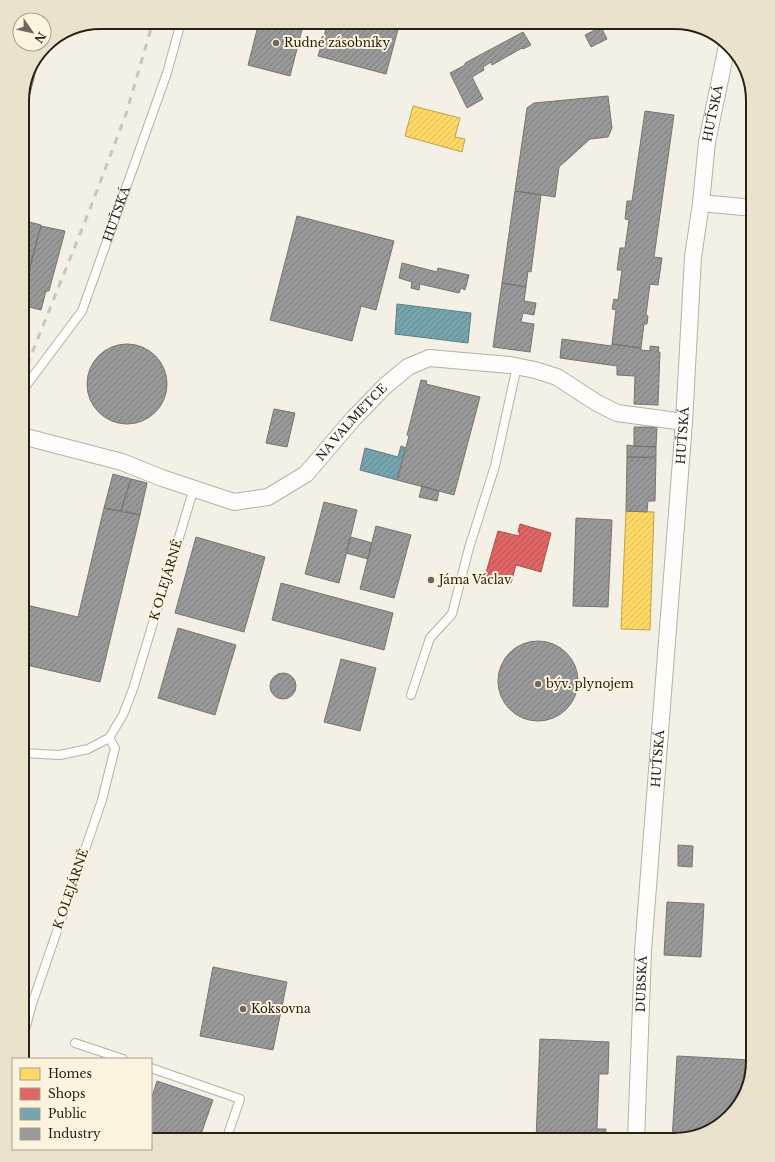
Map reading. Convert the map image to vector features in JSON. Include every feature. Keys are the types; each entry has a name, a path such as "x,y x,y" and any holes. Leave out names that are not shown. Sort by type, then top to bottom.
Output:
{"street":[{"name":"HUŤSKÁ","path":"653,828 684,422 693,257 708,142 726,51"},
{"path":"701,203 746,207"},
{"name":"NA VALMETCE","path":"29,438 122,462 162,478 234,502 268,497 306,474 353,419 385,386 408,367 428,358 517,366 535,370 557,378 597,404 617,413 684,422"},
{"name":"DUBSKÁ","path":"636,1133 643,951 653,828"}],"lane":[{"name":"HUŤSKÁ","path":"29,382 82,311 167,73 179,29"},
{"path":"412,695 430,638 452,614 469,548 495,466 517,366"},
{"name":"K OLEJÁRNĚ","path":"29,1015 102,800 115,748 109,738 123,715 133,689 194,488"},
{"path":"29,753 60,754 88,749 109,738"},
{"path":"75,1043 120,1058"},
{"path":"152,1068 240,1099 228,1133"}],"building: Homes":[{"path":"413,106 460,118 455,137 465,139 462,152 405,136"},
{"path":"626,511 654,512 650,630 621,629"}],"building: Shops":[{"path":"520,524 551,533 541,572 516,565 511,583 485,576 498,531 519,536 520,533 518,532"}],"building: Public":[{"path":"397,304 471,313 468,343 395,334"},
{"path":"401,446 406,448 397,480 360,470 365,448 398,457"}],"building: Industry":[{"name":"Rudné zásobníky","path":"257,29 302,29 290,76 248,65"},
{"path":"326,29 398,29 386,74 318,56"},
{"path":"597,29 602,29 607,39 591,47 585,35"},
{"path":"523,32 531,45 523,49 522,48 492,65 491,62 483,67 484,70 472,77 483,99 467,108 450,73 465,65 465,63"},
{"path":"36,70 29,97 31,82"},
{"path":"608,96 612,128 608,137 590,139 559,167 555,197 515,191 527,108 534,103"},
{"path":"645,111 674,115 654,257 662,258 658,285 650,284 646,315 648,316 647,324 644,324 641,348 612,344 616,310 612,309 614,299 618,300 622,270 617,270 620,248 625,248 629,220 625,219 627,201 632,201"},
{"path":"515,191 541,195 531,272 528,271 526,287 502,283"},
{"path":"297,216 394,241 376,310 361,306 352,341 270,320"},
{"path":"29,222 41,225 29,270"},
{"path":"41,226 65,231 49,291 46,291 41,310 29,307 29,271"},
{"path":"402,263 437,272 438,268 469,275 465,290 461,288 459,293 420,284 419,290 411,288 412,282 399,278"},
{"path":"502,283 526,287 524,301 536,303 534,315 523,313 521,322 534,324 530,352 493,347"},
{"path":"562,339 611,346 612,344 641,348 641,350 650,351 650,346 659,347 658,405 634,404 635,376 617,375 617,366 560,358"},
{"path":"127,344 142,347 155,356 164,369 167,384 164,399 155,412 142,421 127,424 112,421 99,412 90,399 87,384 90,369 99,356 112,347"},
{"path":"421,380 427,381 426,384 480,397 454,495 397,480 409,436 407,435"},
{"path":"274,409 295,413 287,447 266,443"},
{"path":"634,427 657,427 656,447 634,446"},
{"path":"627,445 656,447 656,457 627,457"},
{"path":"627,457 656,458 655,501 648,501 647,512 626,511"},
{"path":"113,474 131,479 121,511 104,508"},
{"path":"131,479 147,483 140,515 121,510"},
{"path":"422,486 439,491 437,501 419,497"},
{"path":"324,502 357,510 339,583 305,574"},
{"path":"104,508 140,515 100,682 29,666 29,606 78,617"},
{"path":"576,518 612,520 608,607 573,606"},
{"path":"376,526 411,535 394,598 360,589"},
{"path":"196,537 265,557 244,632 175,613"},
{"path":"351,537 372,543 368,559 346,553"},
{"path":"281,583 393,613 384,650 272,620"},
{"path":"178,628 236,645 215,715 158,698"},
{"name":"býv. plynojem","path":"538,641 553,644 566,653 575,666 578,681 575,696 566,709 553,718 538,721 523,718 510,709 501,696 498,681 501,666 510,653 523,644"},
{"path":"341,659 376,668 360,731 324,722"},
{"path":"283,673 292,677 296,686 292,695 283,699 274,695 270,686 274,677"},
{"path":"678,845 693,846 692,867 678,866"},
{"path":"667,902 704,904 701,957 664,955"},
{"name":"Koksovna","path":"213,967 287,982 273,1050 200,1036"},
{"path":"540,1039 609,1042 608,1074 599,1074 597,1129 606,1129 606,1133 536,1133"},
{"path":"677,1056 746,1060 744,1080 741,1089 725,1112 702,1128 693,1131 672,1133"},
{"path":"157,1081 213,1100 201,1133 152,1133 152,1097"}],"railway":[{"path":"29,361 90,209 126,114 151,29"}],"place":[{"name":"Rudné zásobníky","path":"276,43"},
{"name":"Jáma Václav","path":"431,580"},
{"name":"býv. plynojem","path":"538,684"},
{"name":"Koksovna","path":"243,1009"}]}
